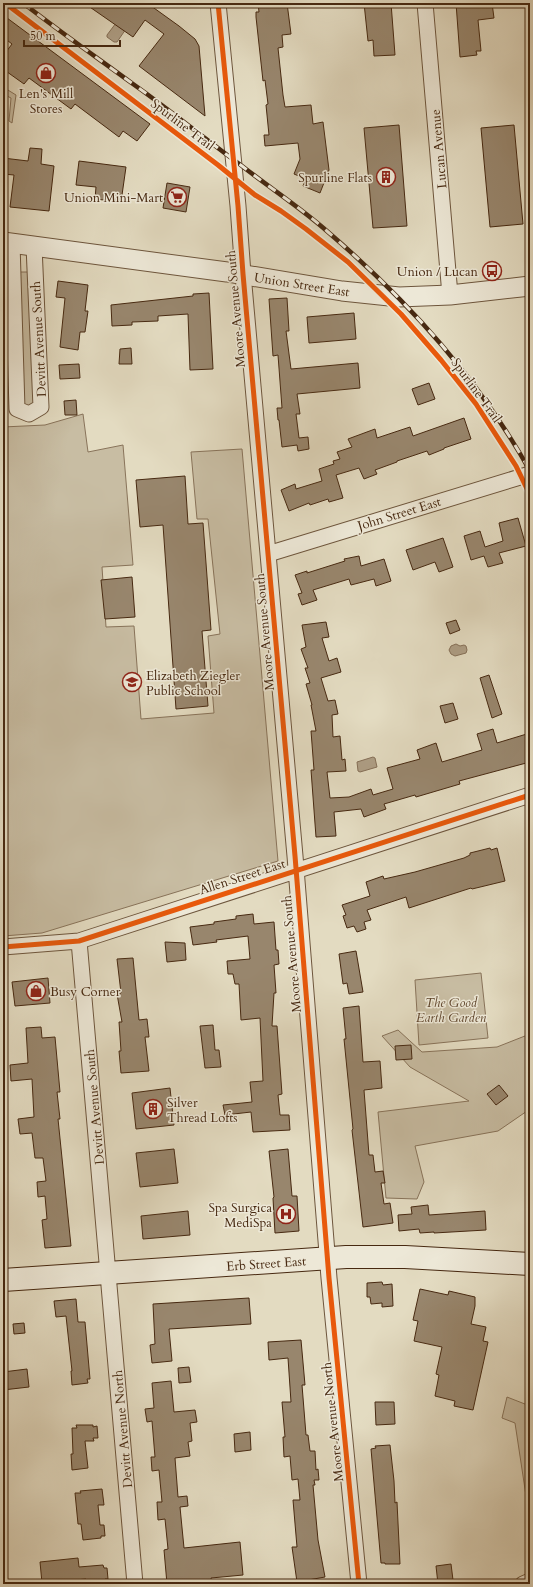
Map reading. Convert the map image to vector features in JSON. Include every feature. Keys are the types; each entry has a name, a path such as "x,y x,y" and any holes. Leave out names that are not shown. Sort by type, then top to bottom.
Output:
{"main road":[{"name":"Erb Street East","path":"3,1280 328,1259 405,1257 530,1264"}],"street":[{"name":"Lucan Avenue","path":"425,3 450,295"},
{"name":"Moore Avenue South","path":"213,4 238,206 328,1259"},
{"name":"Union Street East","path":"8,243 243,274 342,291 399,297 450,295 530,286"},
{"name":"Devitt Avenue South","path":"8,243 17,408 29,414 41,407 34,246"},
{"name":"John Street East","path":"268,554 530,474"},
{"name":"Allen Street East","path":"3,947 79,941 530,795"},
{"name":"Devitt Avenue South","path":"79,941 109,1273"},
{"name":"Moore Avenue North","path":"328,1259 328,1278 359,1584"},
{"name":"Devitt Avenue North","path":"109,1273 135,1584"},
{"path":"523,1584 530,1581"}],"green space":[{"path":"3,87 16,95 12,123 9,121 11,98 3,94"},
{"path":"18,272 28,272 35,405 23,406"},
{"name":"Elizabeth Ziegler Public School","path":"83,414 88,452 123,445 133,565 102,567 106,627 134,626 141,719 214,713 208,636 220,634 208,519 197,519 191,452 242,449 278,861 42,933 3,936 3,427 45,425"},
{"name":"The Good Earth Garden","path":"481,973 488,1038 419,1045 415,980"},
{"path":"398,1030 422,1052 497,1047 530,1034 530,1109 498,1131 415,1146 424,1182 417,1199 386,1198 378,1112 469,1101 410,1067 382,1036"},
{"path":"507,1397 530,1406 530,1508 528,1509 515,1423 502,1418"}],"shaded area":[{"path":"119,19 128,26 117,42 114,42 107,37 107,35"},
{"path":"456,644 466,646 466,653 455,656 451,654 449,650 451,646"},
{"path":"373,757 375,758 377,767 360,772 358,771 357,762"}],"building":[{"path":"84,3 147,3 195,39 199,46 205,116 139,66 164,34 145,20 133,37"},
{"path":"258,3 287,3 291,34 282,35 283,47 278,48 285,107 311,105 313,124 323,122 329,170 320,193 303,186 306,179 294,174 300,159 298,143 265,146 264,135 269,135 266,105 268,104 265,80 263,81 256,17 256,12 259,12"},
{"path":"364,3 391,3 395,55 374,56 373,40 368,41"},
{"path":"456,3 492,3 494,18 478,20 481,51 476,51 477,55 460,57"},
{"name":"Len's Mill Stores","path":"3,15 150,124 137,141 123,131 119,137 75,104 71,109 29,78 24,84 3,69 3,56 12,44 3,37"},
{"name":"Spurline Flats","path":"399,125 407,226 373,228 364,128"},
{"path":"514,125 523,224 490,227 481,128"},
{"path":"30,148 42,149 41,164 54,166 49,211 10,207 14,175 3,174 3,158 28,161"},
{"path":"79,161 126,167 121,202 95,199 96,187 76,185"},
{"name":"Union Mini-Mart","path":"167,183 190,187 186,212 163,208"},
{"path":"58,281 88,285 85,311 88,311 85,332 80,332 78,350 60,347 65,298 56,297"},
{"path":"209,293 213,369 190,370 188,314 158,316 158,321 132,322 132,325 112,326 111,305"},
{"path":"287,298 289,331 286,331 291,369 358,363 360,388 297,394 300,414 296,414 299,438 308,437 309,449 298,451 297,445 282,447 277,408 282,408 278,355 273,356 269,299"},
{"path":"354,313 356,339 309,343 307,317"},
{"path":"131,348 132,364 119,364 120,349"},
{"path":"79,364 80,378 60,379 59,365"},
{"path":"429,383 435,399 418,405 412,389"},
{"path":"76,400 77,415 65,415 64,401"},
{"path":"464,418 471,439 444,448 429,455 427,451 397,461 375,470 377,474 364,479 359,468 336,475 343,498 329,502 328,499 310,505 309,503 289,511 281,490 295,484 296,489 322,481 319,469 334,464 333,461 340,459 337,452 352,447 348,439 375,429 377,438 410,427 413,436"},
{"name":"Elizabeth Ziegler Public School","path":"185,476 188,524 203,523 211,630 202,631 208,706 176,709 163,525 140,527 136,480"},
{"path":"518,518 526,546 499,553 503,563 488,567 484,556 471,560 464,536 480,531 485,547 503,541 499,523"},
{"path":"443,538 453,567 439,572 435,562 413,570 406,550"},
{"path":"359,556 361,566 384,559 391,581 376,586 374,579 351,585 349,579 313,590 317,600 302,605 298,594 302,593 295,575 307,571 307,573 345,561 344,559"},
{"path":"132,577 135,617 105,619 101,580"},
{"path":"456,620 460,630 450,634 446,623"},
{"path":"326,622 329,637 322,638 329,661 337,658 341,672 321,678 328,701 335,700 338,714 332,715 333,737 340,736 342,760 345,759 346,771 327,772 330,798 349,797 371,789 373,795 393,789 387,768 420,759 417,750 436,743 442,762 482,750 477,734 493,729 497,743 530,733 530,762 459,781 460,784 416,797 415,795 384,804 386,809 364,817 361,809 334,812 336,836 316,837 311,770 314,770 311,731 316,731 312,705 306,684 310,683 305,668 308,668 301,649 306,647 302,625"},
{"path":"489,675 502,714 492,718 480,678"},
{"path":"453,703 458,719 445,723 440,706"},
{"path":"490,848 491,850 497,848 505,881 471,888 409,908 406,897 367,910 371,920 364,922 366,929 357,932 354,926 347,928 343,916 346,915 342,905 370,896 366,882 383,876 384,879 415,872 464,858 470,855 470,853"},
{"path":"253,914 254,924 274,922 276,950 278,950 279,964 274,965 276,993 274,993 272,1026 277,1026 282,1094 278,1095 280,1115 289,1115 290,1130 253,1132 251,1112 225,1115 223,1105 252,1102 250,1082 263,1081 260,1018 241,1020 239,984 235,984 233,974 228,974 227,961 250,959 248,936 216,940 217,942 193,945 190,927 214,924 214,922 236,919 236,916"},
{"path":"165,942 185,943 186,960 167,962"},
{"path":"356,951 363,992 349,994 347,983 343,984 339,954"},
{"path":"133,958 139,1020 147,1019 149,1037 145,1037 149,1071 121,1073 119,1022 122,1022 117,994 121,993 117,959"},
{"path":"48,978 50,1003 15,1006 12,982"},
{"path":"359,1006 363,1062 380,1061 382,1088 364,1090 369,1155 373,1155 375,1172 383,1171 385,1183 381,1183 384,1204 390,1203 393,1223 363,1227 352,1130 344,1039 346,1039 343,1008"},
{"path":"213,1025 215,1050 219,1050 221,1067 205,1068 200,1026"},
{"path":"41,1027 42,1038 55,1037 60,1092 57,1092 60,1119 58,1119 71,1246 45,1248 42,1220 47,1219 45,1196 38,1197 37,1182 46,1181 43,1158 35,1158 32,1133 20,1134 18,1119 34,1117 32,1079 11,1081 10,1065 28,1063 26,1028"},
{"path":"411,1045 412,1059 396,1060 395,1046"},
{"path":"499,1085 508,1096 496,1105 487,1094"},
{"name":"Silver Thread Lofts","path":"170,1088 174,1125 136,1129 132,1093"},
{"path":"174,1149 178,1183 140,1187 136,1153"},
{"path":"288,1149 292,1196 297,1196 299,1231 275,1233 274,1197 269,1151"},
{"path":"428,1205 429,1215 485,1211 486,1230 434,1233 420,1233 419,1229 399,1231 398,1215 412,1214 411,1207"},
{"path":"188,1211 190,1235 143,1239 141,1216"},
{"path":"382,1282 383,1285 392,1284 393,1306 382,1307 382,1303 371,1304 370,1297 367,1297 367,1283"},
{"path":"420,1289 448,1295 449,1291 475,1297 475,1306 471,1324 486,1327 483,1341 488,1342 473,1410 454,1406 455,1401 435,1396 439,1375 436,1374 442,1347 414,1341 418,1321 413,1320"},
{"path":"249,1298 251,1324 169,1329 172,1361 152,1363 150,1345 155,1344 153,1304"},
{"path":"76,1299 78,1322 85,1322 90,1379 87,1379 88,1383 72,1385 72,1371 66,1316 56,1317 54,1301"},
{"path":"24,1323 25,1333 14,1334 13,1324"},
{"path":"301,1340 305,1385 302,1385 306,1435 308,1435 310,1451 315,1451 316,1470 318,1469 319,1480 314,1480 315,1485 313,1485 318,1540 325,1577 297,1582 292,1547 297,1547 293,1500 300,1500 298,1479 292,1480 290,1456 284,1457 283,1437 285,1437 282,1402 291,1402 288,1358 269,1360 268,1342"},
{"path":"189,1367 191,1382 179,1383 178,1368"},
{"path":"27,1369 29,1387 3,1390 3,1372"},
{"path":"171,1381 174,1412 195,1410 197,1422 190,1423 192,1441 188,1442 190,1456 175,1458 178,1497 187,1496 188,1506 180,1507 184,1548 240,1542 243,1575 211,1578 212,1584 167,1584 164,1550 168,1549 165,1519 158,1520 157,1502 162,1502 159,1470 152,1471 151,1457 155,1457 152,1421 147,1422 145,1409 154,1408 152,1383"},
{"path":"375,1402 394,1402 395,1424 376,1425"},
{"path":"76,1425 97,1426 98,1438 93,1438 94,1441 85,1441 88,1468 72,1470 72,1428 77,1428"},
{"path":"250,1432 251,1450 235,1452 234,1434"},
{"path":"390,1445 395,1503 397,1502 400,1564 381,1563 371,1449 376,1448 375,1446"},
{"path":"102,1489 104,1505 98,1505 100,1525 104,1525 105,1536 101,1536 101,1538 83,1540 81,1524 78,1524 75,1493 81,1493 80,1491"},
{"path":"78,1558 79,1567 103,1565 104,1568 107,1568 108,1579 105,1579 105,1582 86,1583 86,1579 42,1583 40,1562"},
{"path":"451,1564 452,1584 438,1584 436,1566"}],"railway":[{"path":"23,3 296,206 318,223 357,258 386,285 440,342 488,404 530,471"}],"cycle path":[{"name":"Spurline Trail","path":"5,3 218,165 255,195 306,229 348,262 401,314 441,360 476,404 516,466 530,495"},
{"path":"218,3 238,206 295,856 329,1278 359,1584"},
{"path":"3,947 79,941 530,795"}],"place":[{"name":"Len's Mill Stores","path":"46,73"},
{"name":"Spurline Flats","path":"386,177"},
{"name":"Union Mini-Mart","path":"177,197"},
{"name":"Union / Lucan","path":"492,271"},
{"name":"Elizabeth Ziegler Public School","path":"132,682"},
{"name":"Busy Corner","path":"36,991"},
{"name":"Silver Thread Lofts","path":"153,1109"},
{"name":"Spa Surgica MediSpa","path":"286,1214"}]}
